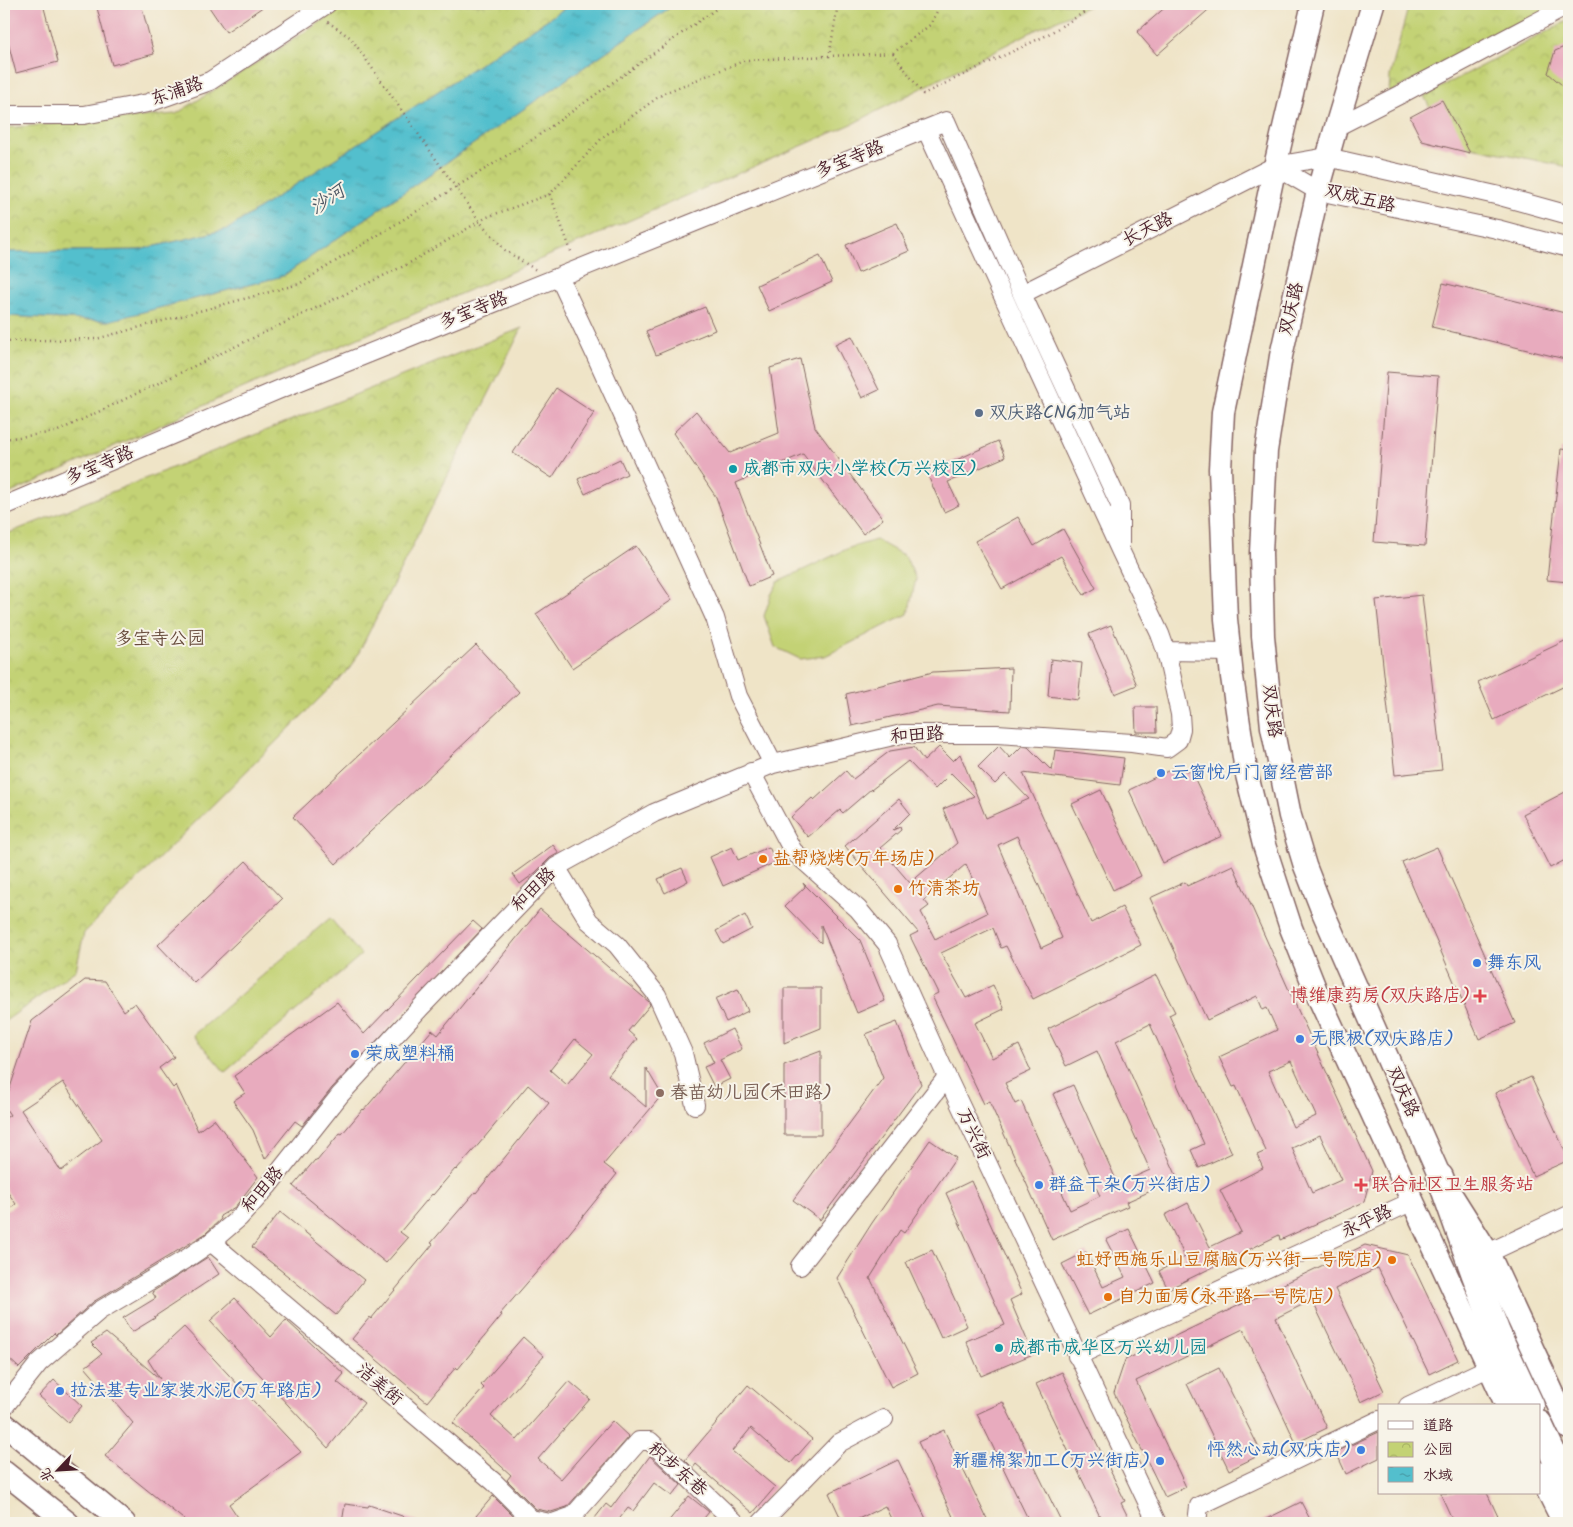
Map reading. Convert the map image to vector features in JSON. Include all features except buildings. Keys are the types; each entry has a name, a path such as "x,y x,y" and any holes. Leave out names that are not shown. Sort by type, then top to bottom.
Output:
{"highway":[{"path":"1440,1176 1474,1276 1496,1333 1530,1404"},
{"path":"1540,1426 1569,1488"}],"main road":[{"name":"双庆路","path":"1313,4 1275,166 1223,412 1220,469 1226,619 1246,771 1264,844 1291,928 1318,996 1506,1404"},
{"name":"双庆路","path":"1373,4 1318,191 1281,356 1266,451 1261,553 1263,636 1272,727 1290,816 1305,866 1323,912 1440,1176 1488,1253 1569,1428"},
{"path":"4,1424 124,1523"},
{"path":"4,1472 68,1523"},
{"path":"1540,1474 1564,1523"}],"street":[{"path":"1336,127 1569,5"},
{"name":"东浦路","path":"4,114 84,115 148,103 210,81 321,8"},
{"name":"多宝寺路","path":"4,506 278,390 946,121 1022,294"},
{"path":"926,129 1166,651 1230,652"},
{"name":"双成五路","path":"1275,166 1327,157 1500,196 1569,215"},
{"name":"双成五路","path":"1275,166 1318,191 1497,229 1569,248"},
{"name":"长天路","path":"1022,294 1275,166"},
{"path":"556,279 596,356 715,618 738,696 773,764"},
{"path":"1022,294 1120,505 1120,550"},
{"name":"和田路","path":"4,1407 40,1363 99,1311 211,1242 239,1218 268,1186 340,1095 422,1006 556,867 654,813 751,772 773,764 902,734 997,734 1132,743 1167,748 1178,740 1181,729 1180,714 1166,651"},
{"name":"万兴街","path":"751,772 793,851 858,909 887,944 947,1078 1157,1523"},
{"path":"556,867 588,921 617,945 657,994 683,1053 695,1105"},
{"path":"800,1266 947,1078"},
{"name":"永平路","path":"1077,1356 1412,1201"},
{"path":"1488,1253 1569,1215"},
{"name":"洁美街","path":"211,1242 494,1482 531,1519 551,1523 574,1516 639,1441"},
{"path":"1412,1404 1488,1368"},
{"path":"761,1523 839,1443 884,1419"},
{"path":"1197,1523 1199,1506 1378,1420"},
{"name":"积步东巷","path":"639,1441 650,1441 736,1523"}],"path":[{"path":"4,342 96,339 299,284 532,140 722,4"},
{"path":"829,57 839,4"},
{"path":"4,439 56,432 406,265 487,217 550,194 602,137 664,93 746,60 893,53 930,25 941,4"},
{"path":"893,53 923,94 1045,36 1090,9 1087,4"},
{"path":"321,8 351,38 480,222 506,251 556,279"},
{"path":"550,194 577,270"}],"green space":[{"path":"349,4 571,4 228,229 139,250 4,252 4,128 176,114"},
{"path":"675,4 1093,4 1031,32 852,124 225,396 4,496 4,316 108,321 283,276"},
{"path":"1409,4 1559,4 1389,93 1390,76"},
{"path":"1569,20 1569,167 1447,142 1424,96"},
{"name":"多宝寺公园","path":"522,328 352,666 84,933 76,970 4,1022 4,535"},
{"path":"876,540 905,556 916,579 908,614 825,656 800,659 775,647 764,616 771,595 778,582 849,548"},
{"path":"330,918 361,955 225,1072 193,1035"}],"water":[{"name":"沙河","path":"571,4 675,4 283,276 108,321 4,316 4,252 139,250 228,229"}],"place":[{"name":"双庆路CNG加气站","path":"979,413"},
{"name":"成都市双庆小学校(万兴校区)","path":"733,469"},
{"name":"云窗悦户门窗经营部","path":"1161,773"},
{"name":"盐帮烧烤(万年场店)","path":"763,859"},
{"name":"竹清茶坊","path":"898,889"},
{"name":"舞东风","path":"1477,963"},
{"name":"博维康药房(双庆路店)","path":"1480,996"},
{"name":"无限极(双庆路店)","path":"1300,1039"},
{"name":"荣成塑料桶","path":"355,1054"},
{"name":"春苗幼儿园(禾田路)","path":"660,1093"},
{"name":"群益干杂(万兴街店)","path":"1039,1185"},
{"name":"联合社区卫生服务站","path":"1361,1185"},
{"name":"虹妤西施乐山豆腐脑(万兴街一号院店)","path":"1392,1260"},
{"name":"自力面房(永平路一号院店)","path":"1108,1297"},
{"name":"成都市成华区万兴幼儿园","path":"999,1348"},
{"name":"拉法基专业家装水泥(万年路店)","path":"60,1391"},
{"name":"怦然心动(双庆店)","path":"1361,1450"},
{"name":"新疆棉絮加工(万兴街店)","path":"1160,1461"}]}
